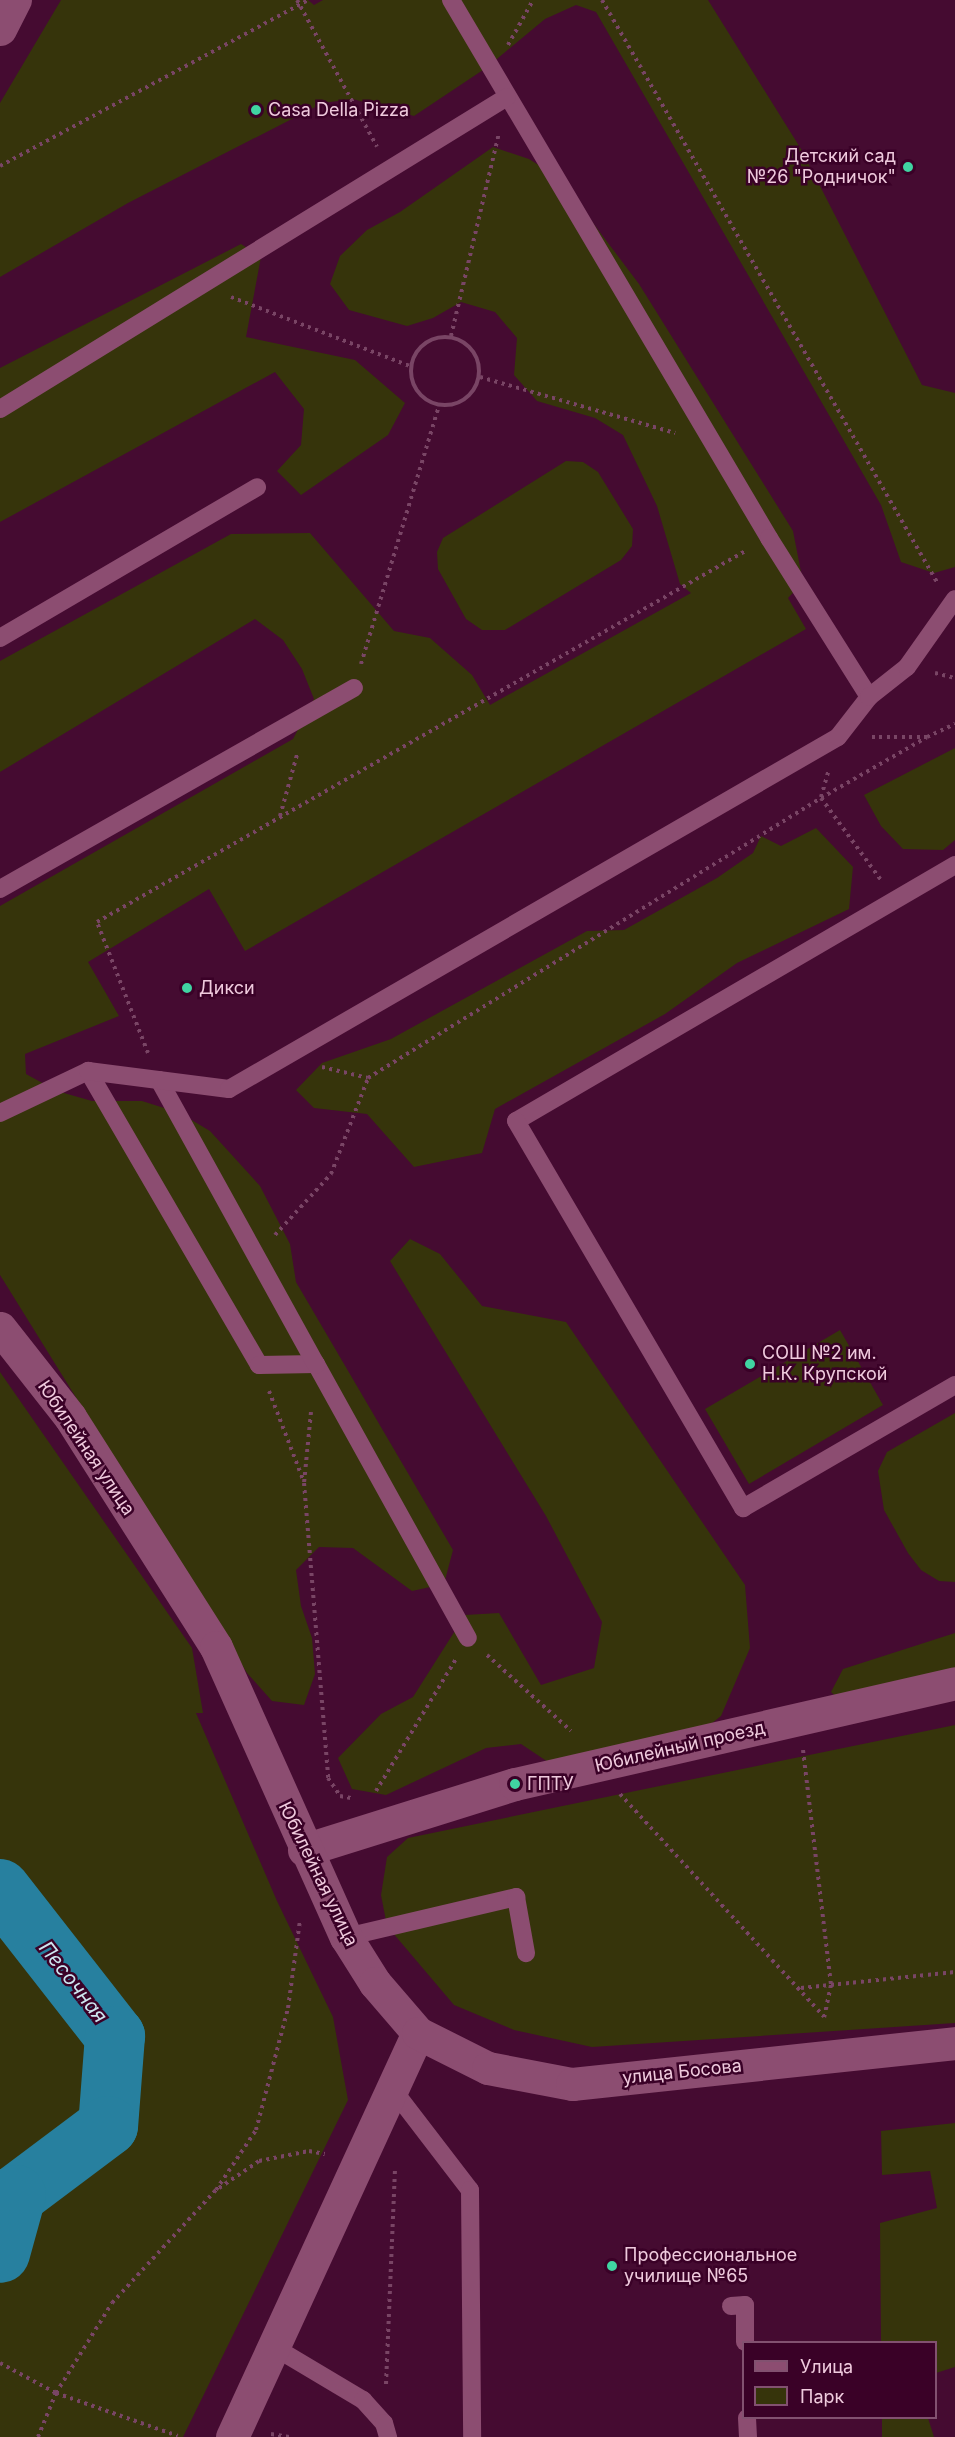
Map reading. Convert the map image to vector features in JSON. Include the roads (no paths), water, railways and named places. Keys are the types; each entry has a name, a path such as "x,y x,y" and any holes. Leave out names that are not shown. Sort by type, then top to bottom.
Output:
{"street":[{"path":"0,29 15,0"},
{"name":"Юбилейная улица","path":"0,1328 70,1417 216,1647 304,1850 346,1937 375,1983 418,2033"},
{"name":"Юбилейный проезд","path":"304,1850 514,1784 955,1683"},
{"path":"232,2437 394,2091 418,2033"},
{"name":"улица Босова","path":"418,2033 488,2068 572,2084 955,2043"}],"lane":[{"path":"451,0 769,538 869,697"},
{"path":"0,409 507,97"},
{"path":"0,638 258,487"},
{"path":"0,1113 88,1071 229,1089 838,737 869,697 907,667 952,601"},
{"path":"0,889 354,688"},
{"path":"955,865 516,1121 743,1508 955,1385"},
{"path":"88,1071 259,1365 316,1364"},
{"path":"159,1080 468,1638"},
{"path":"346,1937 516,1897 526,1953"},
{"path":"394,2091 470,2190 472,2437"},
{"path":"731,2306 745,2305 746,2341"},
{"path":"274,2347 363,2400 386,2430"},
{"path":"747,2419 748,2437"}],"waterway":[{"name":"Песочная","path":"0,1889 115,2036 108,2126 16,2195 0,2253"}],"place":[{"name":"Casa Della Pizza","path":"256,110"},
{"name":"Детский сад №26 \"Родничок\"","path":"908,167"},
{"name":"Дикси","path":"187,988"},
{"name":"СОШ №2 им. Н.К. Крупской","path":"750,1364"},
{"name":"ГПТУ","path":"515,1784"},
{"name":"Профессиональное училище №65","path":"612,2266"}]}
